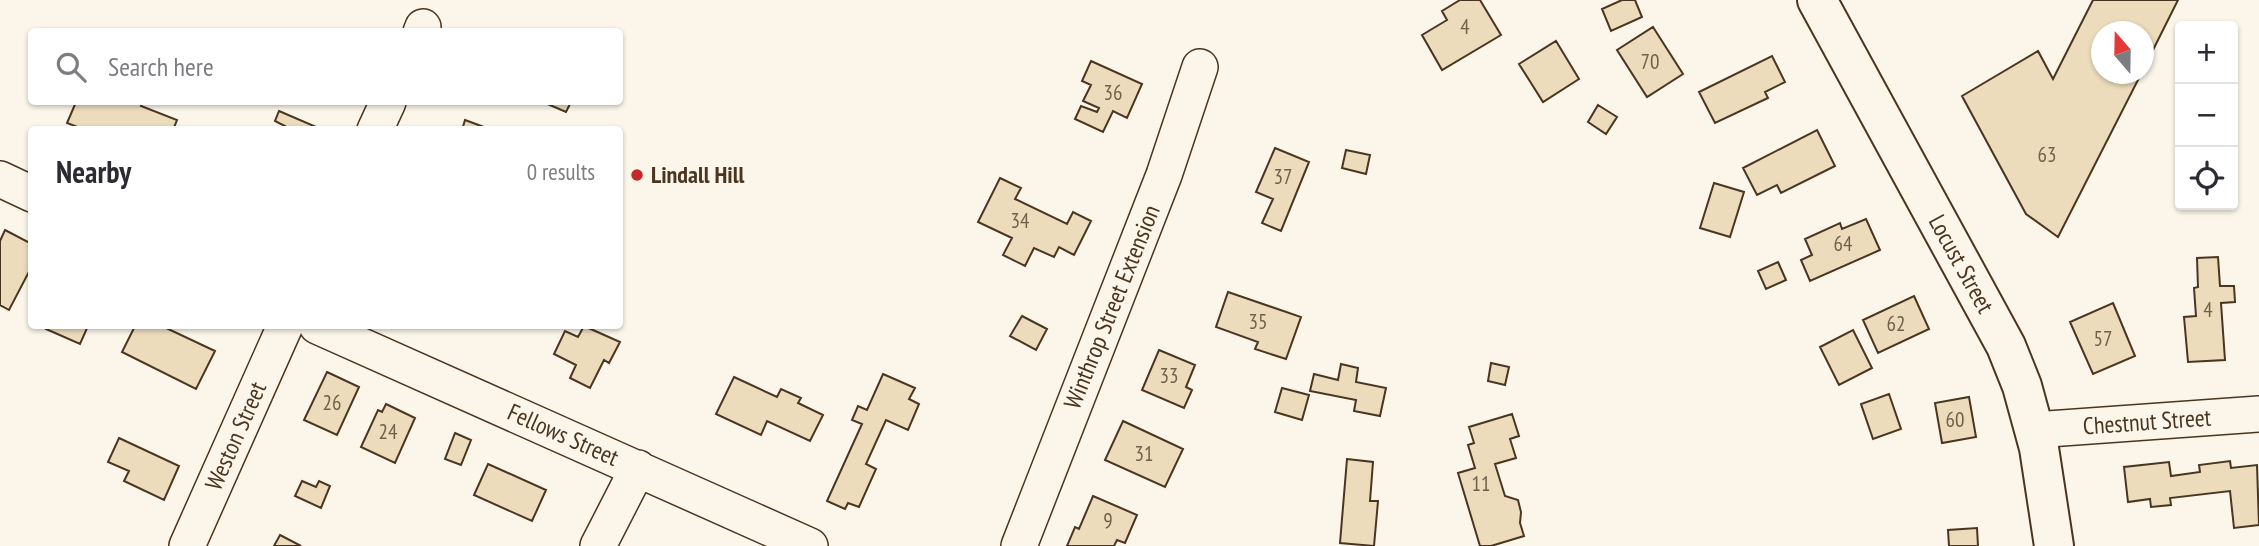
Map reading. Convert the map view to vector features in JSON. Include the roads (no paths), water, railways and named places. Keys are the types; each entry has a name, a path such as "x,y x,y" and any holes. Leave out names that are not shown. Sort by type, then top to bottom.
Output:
{"main road":[{"name":"Locust Street","path":"1818,0 2006,346 2022,386 2039,448 2054,546"}],"street":[{"name":"Winthrop Street Extension","path":"1018,546 1164,175 1200,67"},
{"path":"377,126 387,105"},
{"path":"0,179 28,192"},
{"name":"Weston Street","path":"187,546 284,329"},
{"name":"Fellows Street","path":"324,329 810,546"},
{"name":"Chestnut Street","path":"2034,430 2259,414"},
{"path":"598,546 638,468"}],"place":[{"name":"Lindall Hill","path":"637,175"}]}
